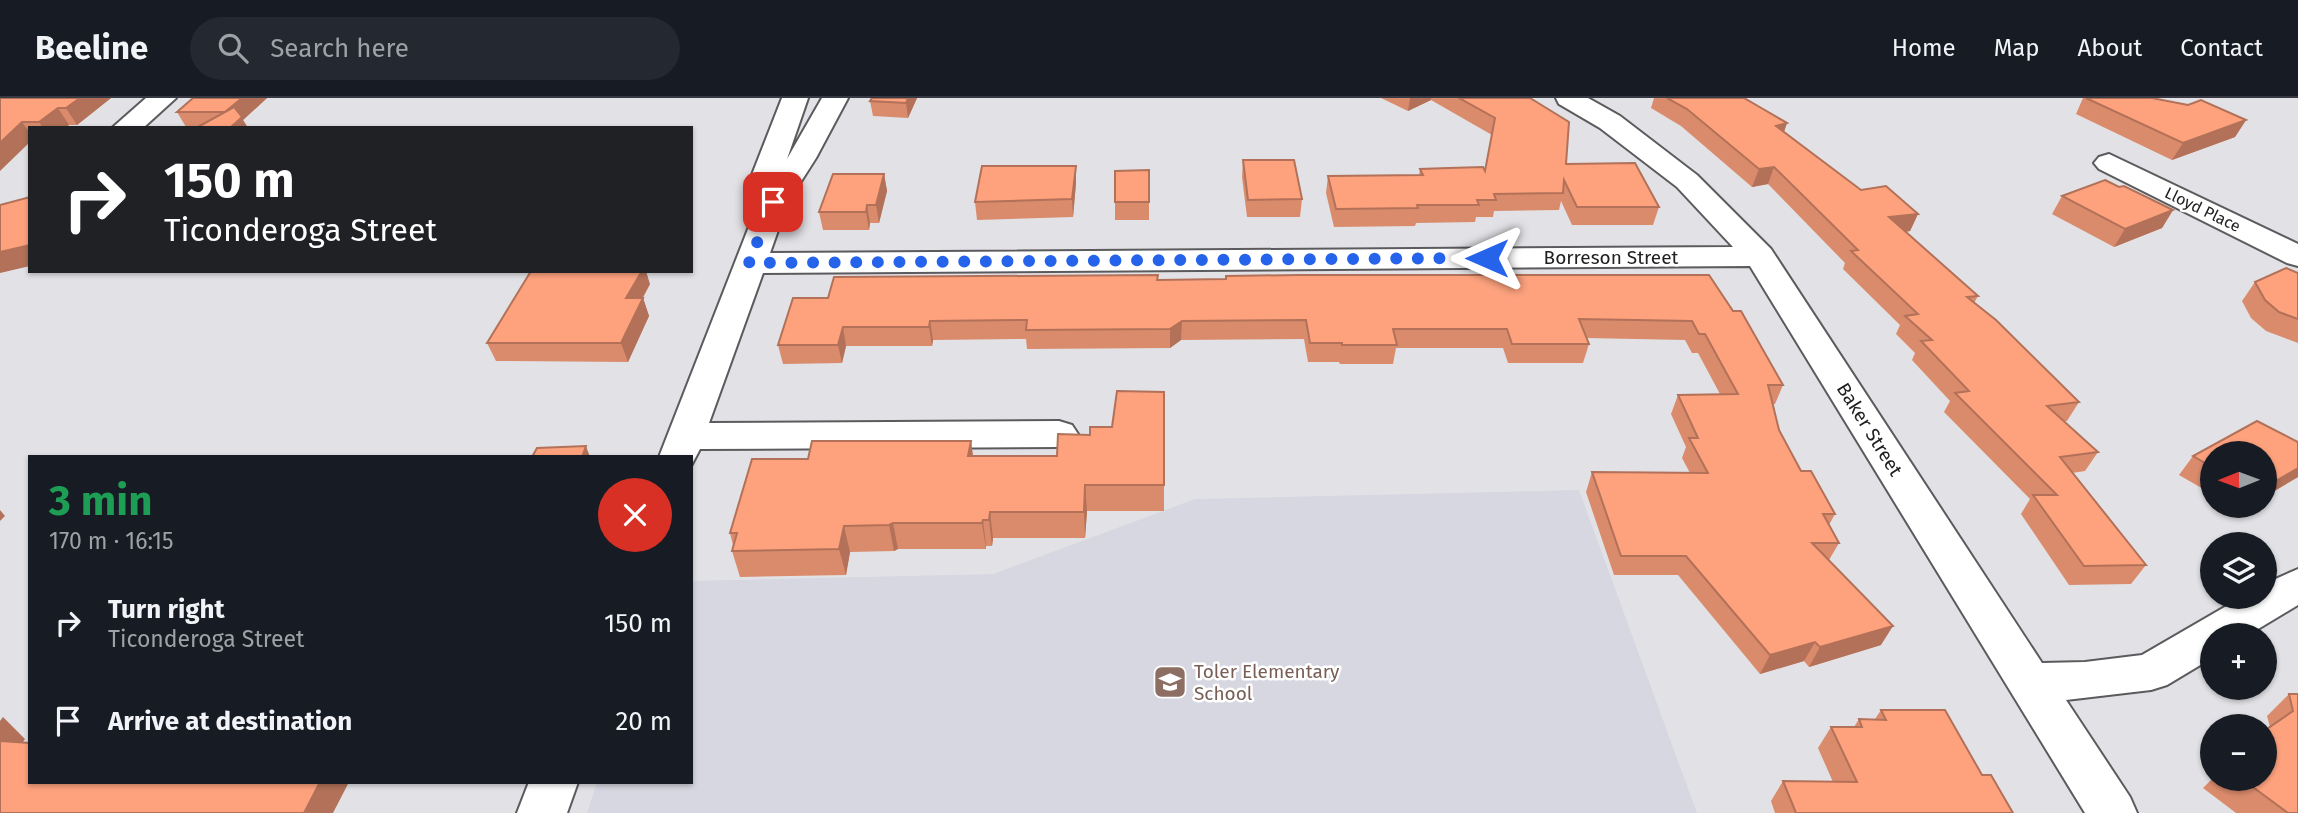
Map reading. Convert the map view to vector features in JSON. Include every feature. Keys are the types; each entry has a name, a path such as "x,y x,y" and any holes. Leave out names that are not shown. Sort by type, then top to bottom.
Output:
{"street":[{"path":"128,126 163,98"},
{"path":"773,202 763,185 795,98"},
{"path":"835,98 802,158 773,202 682,447 1059,434"},
{"name":"Baker Street","path":"1569,98 1610,122 1687,181 1760,256 2112,813"},
{"name":"Lloyd Place","path":"2109,163 2298,256"},
{"name":"Borreson Street","path":"749,263 1760,256"},
{"path":"2233,623 2298,585"},
{"path":"2029,681 2085,681 2151,671 2200,642"},
{"path":"542,813 553,784"}],"shaded area":[{"name":"Toler Elementary School","path":"1579,490 1697,813 587,813 596,784 693,784 693,581 993,574 1195,499"}],"building":[{"path":"0,98 80,98 66,108 58,108 39,122 22,122 0,143"},
{"path":"193,98 242,98 225,112 177,112"},
{"path":"872,98 908,98 906,103 870,101"},
{"path":"1459,98 1530,98 1569,122 1566,164 1635,163 1659,207 1577,207 1564,180 1563,193 1494,194 1496,200 1477,200 1479,205 1336,209 1328,176 1423,175 1420,169 1449,168 1483,167 1485,171 1495,118"},
{"path":"1667,98 1744,98 1787,123 1776,126 1861,190 1886,186 1918,214 1889,217 1978,296 1967,297 1996,320 2079,402 2047,406 2098,452 2060,457 2146,565 2084,566 2033,495 2057,495 1955,393 1969,391 1921,341 1932,340 1905,316 1918,314 1851,251 1858,250 1774,167 1759,169 1687,109"},
{"path":"2086,98 2152,98 2188,105 2201,100 2246,120 2183,143"},
{"path":"234,107 242,117 232,126 200,126"},
{"path":"1243,160 1294,160 1302,199 1248,200"},
{"path":"982,166 1076,166 1072,199 975,202"},
{"path":"1149,170 1149,202 1115,202 1115,171"},
{"path":"833,174 884,174 876,205 867,205 866,212 819,212"},
{"path":"2105,180 2119,187 2124,186 2173,210 2125,229 2062,196"},
{"path":"28,198 28,245 0,252 0,205"},
{"path":"2286,268 2298,273 2298,319 2279,312 2265,300 2255,282"},
{"path":"530,273 641,273 626,298 643,298 621,343 487,343"},
{"path":"1158,275 1157,280 1299,275 1709,275 1733,311 1741,311 1783,385 1768,385 1779,430 1801,471 1811,471 1835,514 1823,514 1839,543 1812,543 1893,626 1820,647 1815,642 1770,655 1686,556 1621,556 1592,472 1708,473 1689,438 1698,438 1678,395 1738,394 1705,334 1699,334 1692,321 1579,319 1589,344 1512,344 1507,329 1393,329 1397,345 1310,343 1306,320 1182,321 1170,329 1026,330 1027,320 930,321 929,327 843,327 838,345 778,345 793,298 828,298 834,277"},
{"path":"1117,391 1164,392 1164,485 1085,485 1084,512 990,512 989,520 983,520 982,523 844,526 839,549 732,551 737,533 730,533 752,459 808,459 812,441 971,441 968,456 1057,456 1058,434 1090,435 1090,427 1112,427"},
{"path":"2257,421 2298,442 2298,468 2277,480 2277,441 2220,441"},
{"path":"586,446 583,455 533,455 537,448"},
{"path":"2289,694 2298,694 2298,813 2288,813 2258,791 2277,791 2277,722 2293,711"},
{"path":"1881,710 1945,710 1982,775 1991,775 2013,813 1796,813 1783,781 1857,782 1831,727 1862,727 1859,719 1886,720"},
{"path":"0,741 28,743 28,784 319,784 304,813 0,813"}],"place":[{"name":"Toler Elementary School","path":"1170,682"}],"route":[{"path":"773,202 749,263 1487,258"}]}
